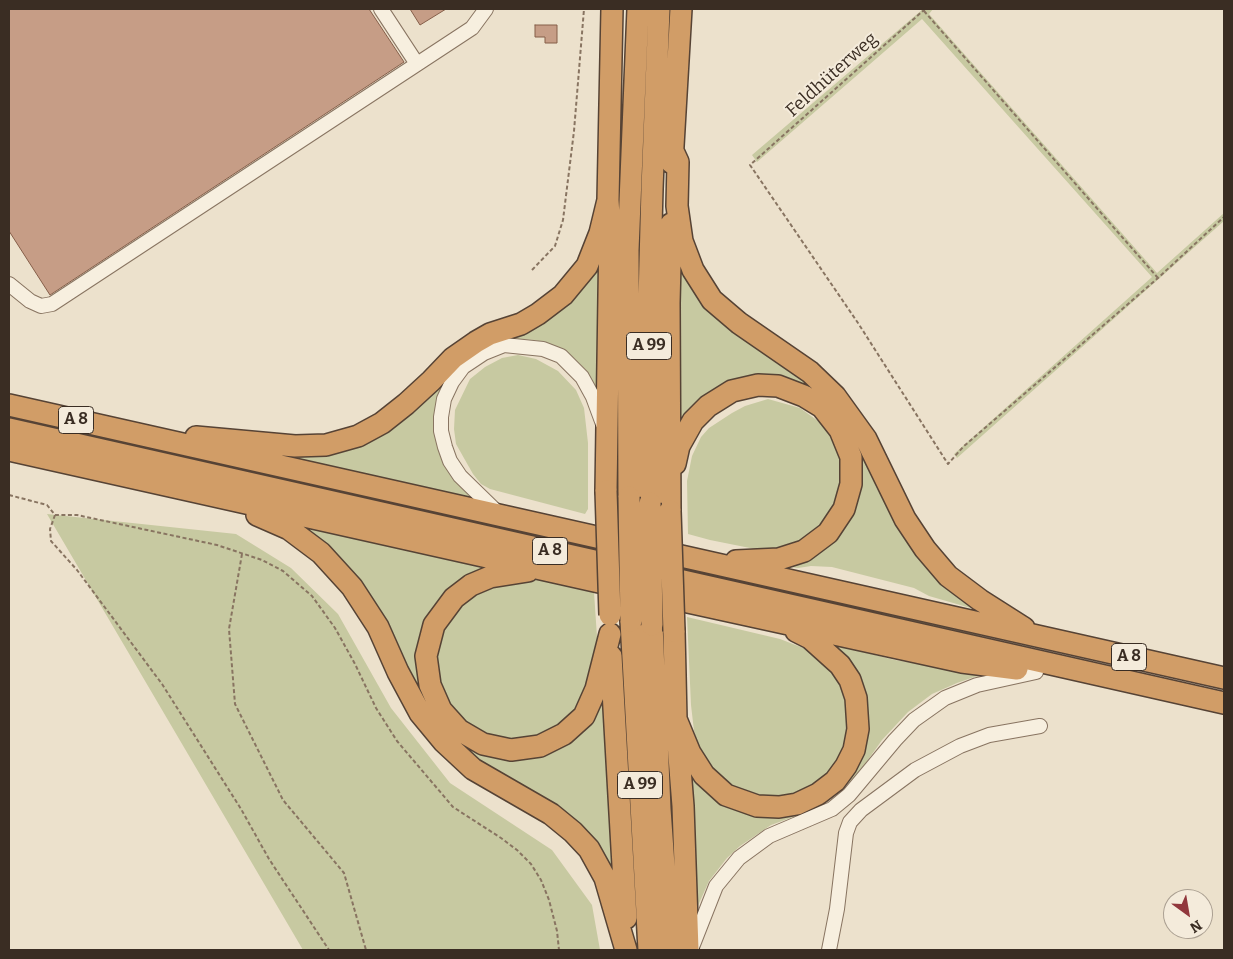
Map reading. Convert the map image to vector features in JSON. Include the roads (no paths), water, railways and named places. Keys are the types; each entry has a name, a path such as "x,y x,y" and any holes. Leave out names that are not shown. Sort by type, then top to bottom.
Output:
{"highway":[{"path":"612,9 608,200 610,231 606,491 610,625 627,950"},
{"name":"A 99","path":"638,9 628,250 629,497 631,621 650,950"},
{"name":"A 99","path":"659,9 649,300 650,503 652,625 660,809 670,950"},
{"path":"681,9 672,149 669,303 670,511 676,719 683,806 690,950"},
{"path":"672,149 678,162 677,206 682,241 693,270 712,300 739,323 810,372 835,396 866,439 904,519 925,549 948,576 980,600 1034,635"},
{"path":"143,435 211,437 294,446 326,445 358,436 382,423 406,404 432,381 453,358 476,342 490,334 520,324 538,314 563,295 587,266 600,234 608,200"},
{"path":"670,489 679,446 693,421 708,406 732,391 758,385 778,386 804,396 822,407 840,430 851,457 851,484 844,509 828,533 804,551 779,559 702,562"},
{"name":"A 8","path":"9,405 1224,678"},
{"name":"A 8","path":"9,429 1224,703"},
{"path":"9,450 962,662 1036,672 1092,674"},
{"path":"217,496 227,507 259,516 289,530 321,553 352,587 378,627 398,672 420,712 444,742 473,768 551,814 574,832 589,849 605,878 627,950"},
{"path":"540,569 490,577 471,584 454,598 434,625 426,656 430,685 441,710 460,730 483,744 511,750 540,746 564,734 584,716 596,689 610,625"},
{"path":"676,719 690,753 704,775 726,795 757,806 779,807 797,804 818,794 835,781 846,766 854,750 858,729 856,698 850,680 840,665 826,650 810,638 778,622"}],"lane":[{"path":"381,9 417,64"},
{"path":"9,284 30,302 41,306 52,304 472,28 486,9"},
{"path":"502,517 460,476 450,462 445,447 441,431 444,399 452,382 463,367 484,354 504,345 543,349 561,356 582,377 593,397 606,434"},
{"path":"690,950 716,886 739,858 769,836 832,809 848,795 914,720 945,698 977,684 1036,672"},
{"path":"830,950 846,833 850,822 861,810 915,770 960,746 989,734 1016,728 1040,726"}]}
